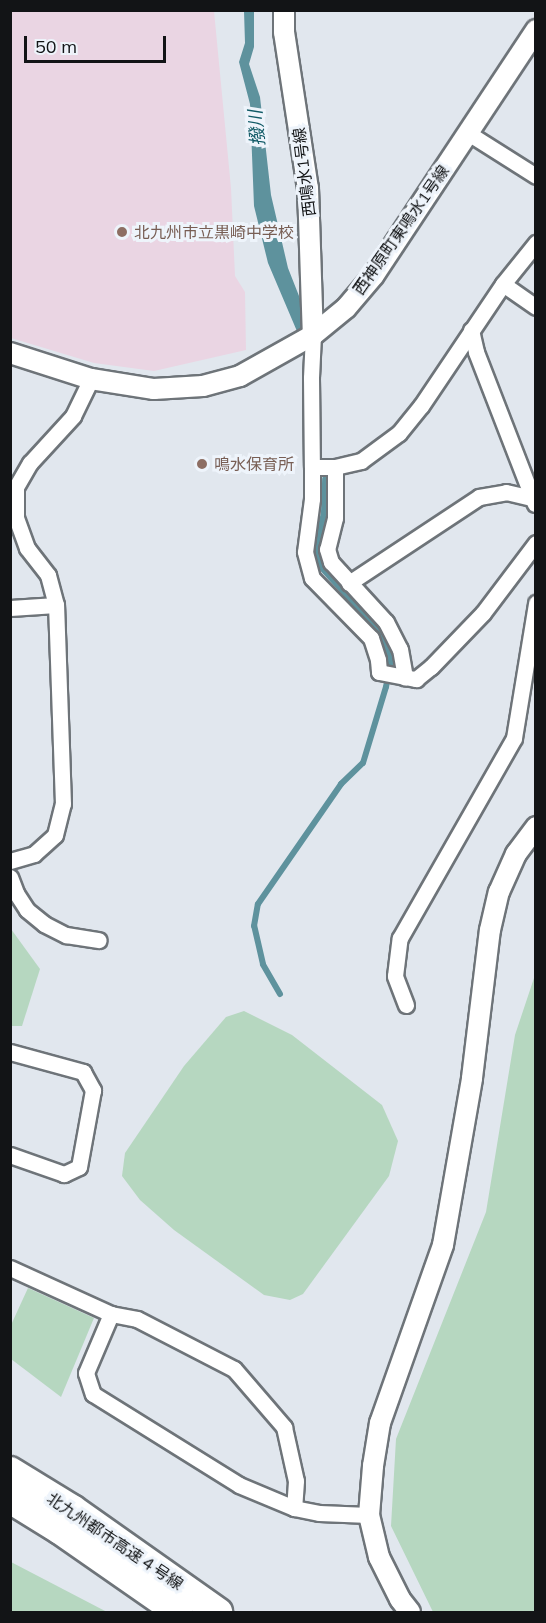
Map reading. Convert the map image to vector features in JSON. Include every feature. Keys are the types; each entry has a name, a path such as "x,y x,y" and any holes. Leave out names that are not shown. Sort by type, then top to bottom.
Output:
{"highway":[{"name":"北九州都市高速４号線","path":"10,1471 72,1509 218,1612"},
{"name":"北九州都市高速４号線","path":"10,1499 60,1530 178,1612"}],"street":[{"name":"西鳴水1号線","path":"284,10 284,32 308,188 313,335"},
{"name":"西神原町東鳴水1号線","path":"10,353 91,379 154,389 203,386 240,376 313,335 346,308 374,275 536,30"},
{"path":"468,133 536,176"},
{"path":"312,467 335,467 361,461 399,433 421,406 503,284 536,243"},
{"path":"503,284 536,307"},
{"path":"471,330 476,352 534,502"},
{"path":"313,335 312,499 305,552 312,578 371,638 379,672 416,680 483,613 536,543"},
{"path":"10,861 34,854 55,835 63,804 56,605 48,575 27,548 16,518 16,487 30,463 72,416 91,379"},
{"path":"335,467 335,518 327,549 331,562 386,622 400,649 401,678"},
{"path":"350,583 479,497 506,492 534,502"},
{"path":"406,1005 395,976 400,938 514,738 536,603"},
{"path":"10,608 56,605"},
{"path":"410,1612 400,1599 379,1557 369,1515 380,1423 443,1245 472,1078 490,930 499,892 516,854 536,827"},
{"path":"10,877 16,893 27,910 44,924 66,935 99,940"},
{"path":"10,1052 82,1072 93,1090 79,1167 64,1174 10,1155"},
{"path":"10,1268 111,1314 136,1319 234,1369 284,1426 296,1480 294,1508"},
{"path":"111,1314 86,1373 93,1394 239,1485 294,1508 319,1513 369,1515"}],"shaded area":[{"name":"北九州市立黒崎中学校","path":"10,11 214,11 231,188 235,276 245,292 246,350 154,371 94,363 11,338"}],"green space":[{"path":"11,929 40,969 22,1026 11,1026"},
{"path":"535,975 535,1612 433,1612 391,1526 396,1439 486,1212 515,1035"},
{"path":"244,1011 292,1035 382,1105 398,1141 389,1176 303,1294 290,1300 264,1295 174,1230 140,1200 122,1176 125,1153 184,1066 226,1017"},
{"path":"28,1288 94,1318 61,1397 11,1359 11,1325"},
{"path":"11,1562 107,1612 11,1612"}],"water":[{"name":"撥川","path":"244,11 254,11 254,47 249,64 260,97 271,195 288,268 312,329 299,336 268,263 254,206 250,104 239,62 245,43"}],"waterway":[{"path":"280,994 263,964 254,926 258,904 341,784 363,763 386,687 391,662 383,635 321,567 316,550 324,512 325,479"}],"place":[{"name":"北九州市立黒崎中学校","path":"122,232"},
{"name":"鳴水保育所","path":"202,464"}]}
